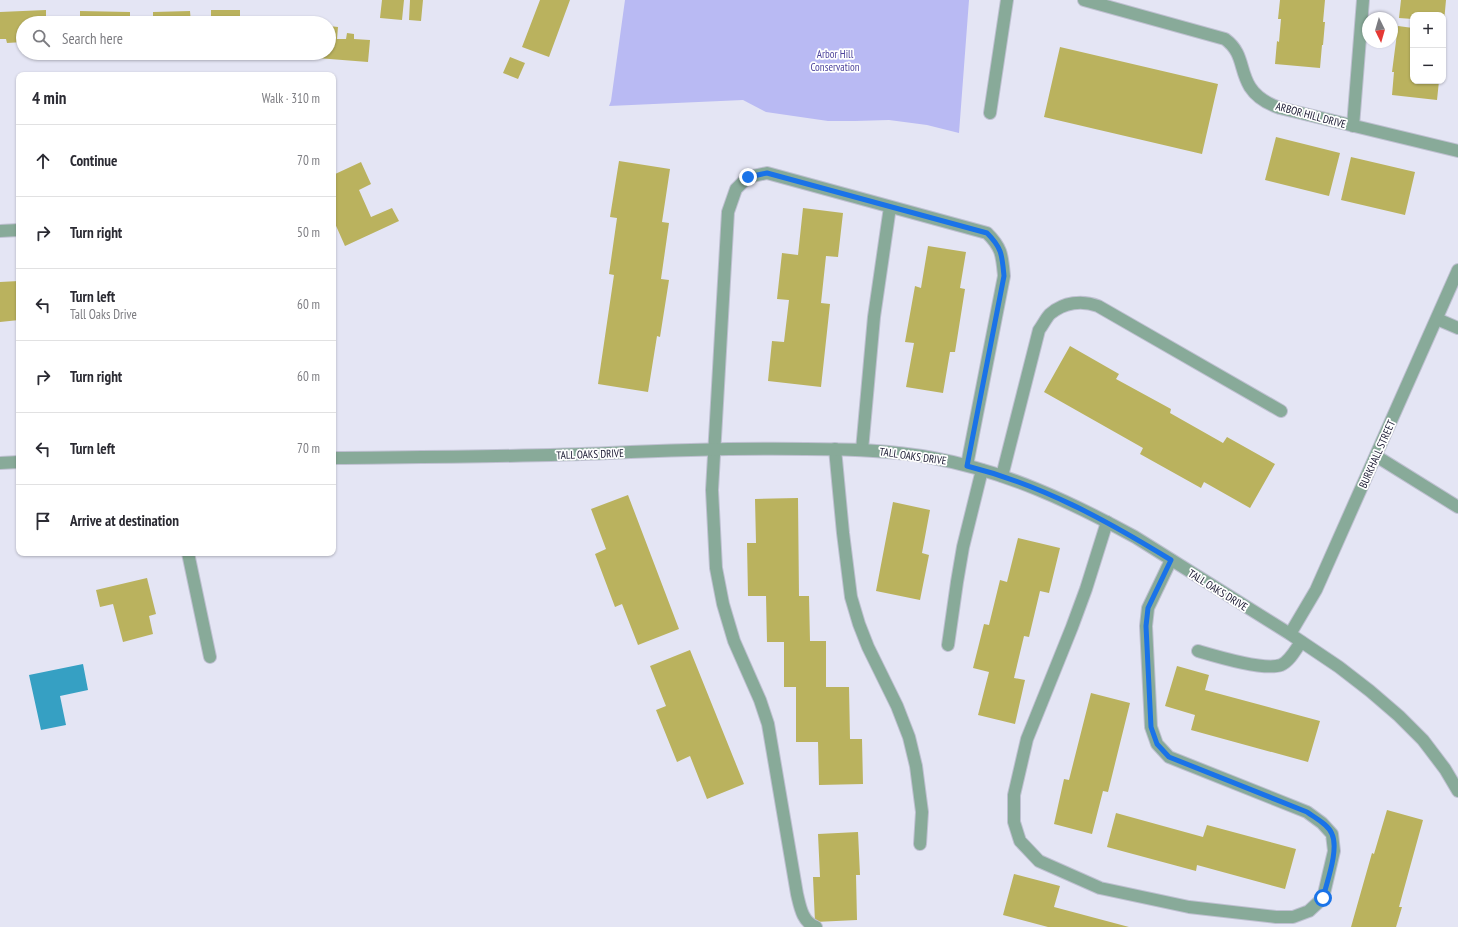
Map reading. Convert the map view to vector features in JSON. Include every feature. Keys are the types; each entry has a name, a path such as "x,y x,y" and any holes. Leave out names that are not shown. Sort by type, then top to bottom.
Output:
{"street":[{"path":"990,113 1007,0"},
{"name":"ARBOR HILL DRIVE","path":"1084,0 1225,39 1235,49 1250,88 1262,100 1280,108 1458,151"},
{"path":"1353,126 1363,0"},
{"path":"816,927 812,926 802,914 796,894 768,724 760,700 734,641 723,604 716,568 712,490 728,212 736,189 748,177 767,173 987,233 997,243 1002,256 1004,276 967,466"},
{"path":"862,450 874,317 890,207"},
{"path":"0,231 16,230"},
{"name":"BURKHALL STREET","path":"1290,634 1316,590 1458,270"},
{"path":"1002,476 1039,330 1050,314 1062,306 1076,302 1089,303 1098,306 1280,411"},
{"path":"1437,319 1458,328"},
{"name":"TALL OAKS DRIVE","path":"336,458 553,455 714,448 836,449 900,453 927,457 982,470 1002,476 1074,505 1107,522 1290,634 1370,691 1399,716 1424,740 1445,769 1458,791"},
{"path":"836,449 843,533 852,596 859,624 868,647 897,706 909,737 916,766 922,812 920,844"},
{"path":"1376,456 1458,507"},
{"path":"0,463 16,462"},
{"path":"948,645 963,547 982,470"},
{"path":"1107,522 1086,589 1028,739 1014,795 1014,822 1020,841 1039,861 1100,888 1189,907 1276,917 1293,917 1309,910 1323,898 1334,850 1332,834 1322,823 1307,812 1169,757 1157,744 1151,727 1146,626 1148,608 1171,560"},
{"path":"189,556 210,657"},
{"path":"1198,651 1252,665 1280,665 1287,661 1301,642"}],"green space":[{"name":"Arbor Hill Conservation","path":"625,0 969,0 959,133 927,125 889,120 828,121 766,112 743,100 609,106 611,101"}],"shaded area":[{"path":"83,664 88,690 60,696 66,725 41,730 29,675"}],"building":[{"path":"382,0 404,0 402,20 380,18"},
{"path":"410,0 423,0 421,21 409,20"},
{"path":"540,0 570,0 549,57 522,47"},
{"path":"1280,0 1325,0 1323,22 1325,22 1320,68 1275,64 1281,19 1278,19"},
{"path":"1401,0 1446,0 1445,12 1410,12 1410,19 1399,18"},
{"path":"46,10 46,16 16,16 16,42 7,43 6,39 0,39 0,12"},
{"path":"211,10 240,10 240,16 211,16"},
{"path":"80,11 130,12 130,16 80,16"},
{"path":"190,11 190,16 153,16 153,12"},
{"path":"1398,26 1410,28 1410,84 1439,84 1437,100 1392,95 1394,72 1392,72 1395,48 1398,48"},
{"path":"336,27 338,27 337,39 346,39 347,33 354,34 354,39 370,40 368,62 336,59"},
{"path":"1060,47 1218,84 1202,154 1044,117"},
{"path":"510,57 525,63 518,79 503,73"},
{"path":"1276,137 1340,153 1329,196 1265,180"},
{"path":"1351,157 1415,172 1405,215 1341,200"},
{"path":"619,161 670,169 662,222 669,223 661,279 669,280 660,337 657,336 648,392 598,384 614,275 609,274 617,218 610,217"},
{"path":"361,162 371,184 359,190 371,217 392,208 399,221 345,246 336,226 336,174"},
{"path":"803,208 843,213 838,257 826,256 821,303 830,304 821,387 768,381 772,341 784,342 789,300 777,299 782,253 798,255"},
{"path":"928,246 966,252 960,288 965,289 955,352 950,352 943,393 906,387 914,343 905,342 915,286 921,288"},
{"path":"16,281 16,320 0,322 0,282"},
{"path":"1070,346 1119,374 1116,379 1171,409 1170,413 1223,443 1227,437 1275,464 1250,508 1204,482 1201,488 1140,454 1143,448 1044,392"},
{"path":"628,495 679,629 638,645 622,604 615,607 595,554 606,549 591,509"},
{"path":"798,498 799,596 809,596 810,641 826,641 826,687 849,687 850,739 862,739 863,784 819,785 818,742 796,742 796,687 784,687 784,642 767,642 766,596 748,596 747,543 756,543 755,499"},
{"path":"893,502 930,510 922,553 929,555 920,600 876,591"},
{"path":"1018,538 1060,548 1049,593 1040,591 1029,637 1024,636 1014,678 1025,680 1015,724 978,715 989,672 973,668 984,624 989,625 1000,580 1007,582"},
{"path":"147,578 156,614 149,616 153,634 123,642 113,604 100,607 96,590"},
{"path":"690,650 744,784 707,799 690,756 677,762 656,710 666,706 650,666"},
{"path":"1177,666 1209,675 1205,690 1320,721 1308,762 1191,730 1195,715 1165,706"},
{"path":"1091,693 1130,703 1108,792 1103,791 1092,834 1054,824 1064,779 1069,780"},
{"path":"1387,810 1423,820 1399,907 1402,907 1396,927 1351,927 1372,853 1374,854"},
{"path":"1116,813 1203,837 1207,825 1296,849 1285,889 1197,865 1196,871 1107,847"},
{"path":"858,832 860,875 856,875 857,920 815,922 813,877 820,877 818,834"},
{"path":"1014,874 1060,886 1054,907 1129,927 1048,927 1003,915"}],"route":[{"path":"748,177 767,173 987,233 997,243 1002,256 1004,276 967,466 1018,481 1074,505 1107,522 1171,560 1148,608 1146,626 1151,727 1157,744 1169,757 1307,812 1322,823 1332,834 1334,850 1323,898"}]}
